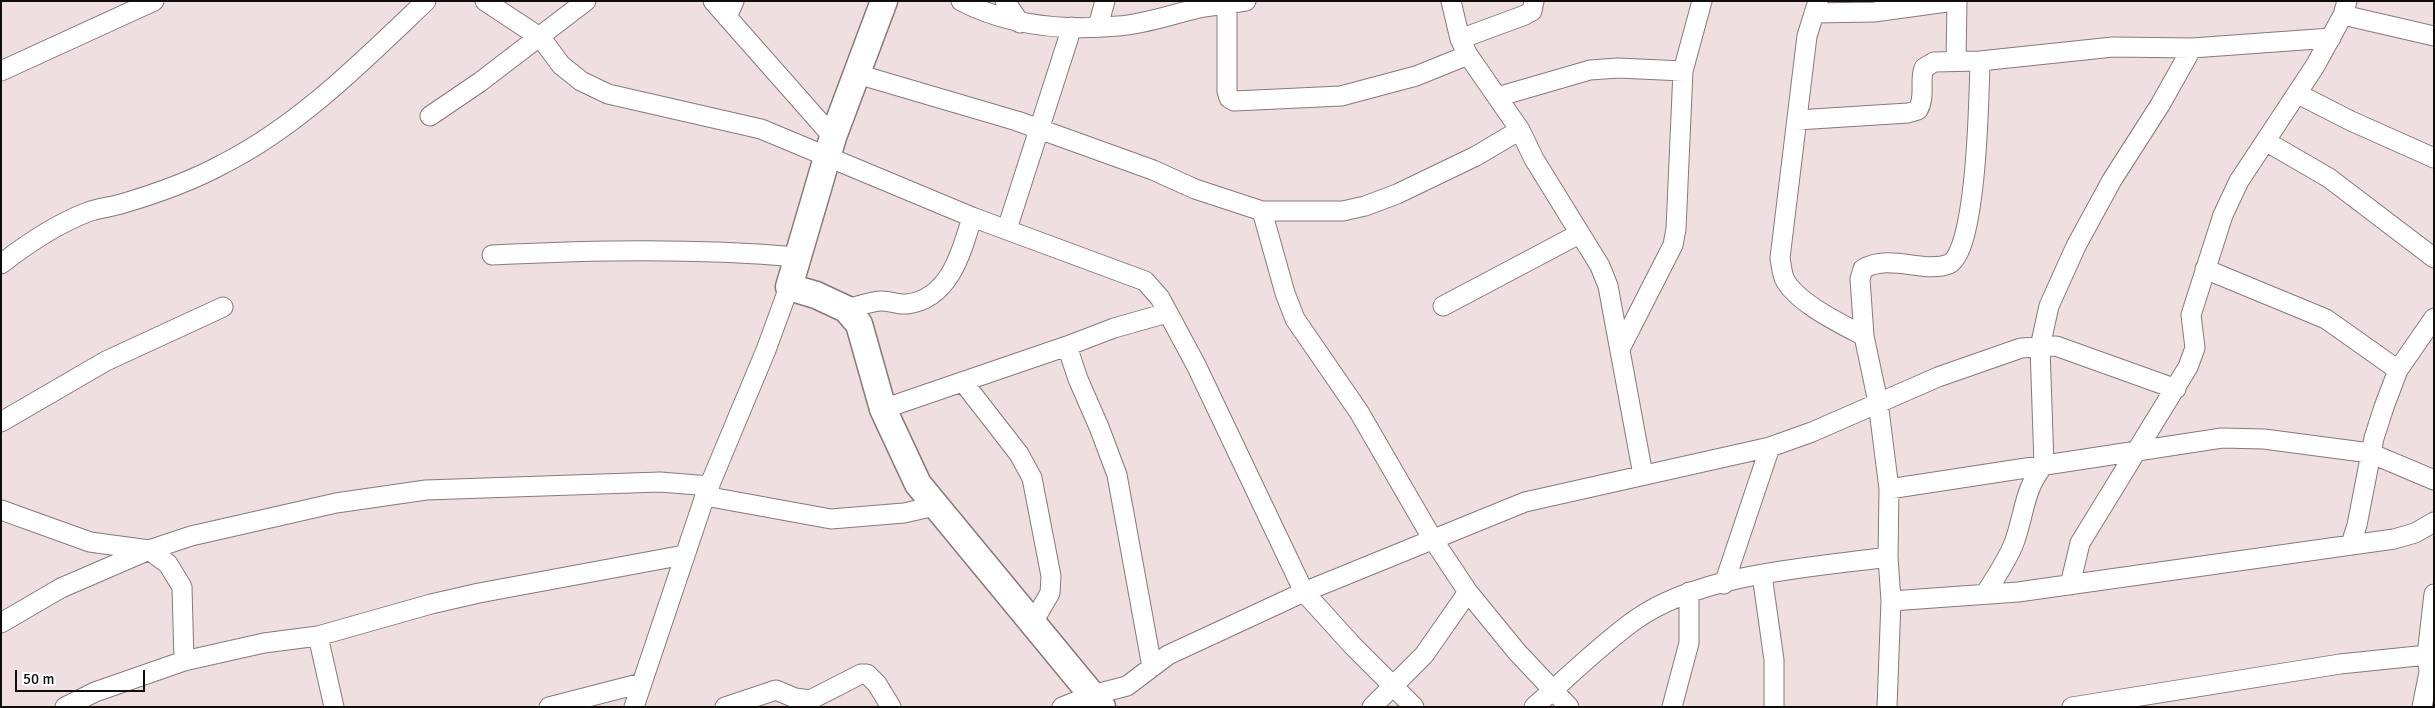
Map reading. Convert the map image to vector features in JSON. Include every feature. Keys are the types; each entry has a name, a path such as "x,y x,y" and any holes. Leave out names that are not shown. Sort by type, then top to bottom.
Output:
{"street":[{"path":"1,264 50,229 89,212 121,204 182,182 223,165 269,139 350,71 426,1"},
{"path":"485,1 541,38 560,65 581,81 608,94 830,146 972,217 1145,281 1160,298 1196,365 1304,592 1392,687 1414,707"},
{"path":"430,116 541,38 549,28 586,1"},
{"path":"713,1 731,9 830,146"},
{"path":"634,707 684,555 790,287 830,146 884,1"},
{"path":"961,1 982,12 1020,23 1072,27 1118,26 1154,20 1205,4 1227,4 1246,1"},
{"path":"1005,1 1020,23"},
{"path":"1098,26 1105,1"},
{"path":"1451,1 1464,47 1520,130 1534,159 1600,266 1608,286 1621,346 1643,475"},
{"path":"1227,4 1227,91 1228,98 1234,100 1341,96 1408,79 1532,11 1534,1"},
{"path":"1621,346 1672,245 1676,229 1683,71 1702,1"},
{"path":"1864,336 1842,324 1793,291 1784,277 1780,258 1807,36 1816,7 1865,12 1938,5 1955,1 1956,60"},
{"path":"1,71 147,3"},
{"path":"2070,586 2080,543 2136,450 2176,389 2188,366 2195,348 2191,315 2223,215 2239,181 2298,94 2331,38 2345,8 2434,36"},
{"path":"1007,229 1072,27"},
{"path":"1797,120 1908,113 1918,110 1922,103 1922,73 1924,68 1934,62 1956,60 1980,61 2113,47 2192,48 2331,38"},
{"path":"1985,594 2014,545 2021,524 2025,498 2034,476 2044,465 2040,347 2049,306 2076,246 2112,180 2160,105 2192,48"},
{"path":"1887,707 1891,601 1888,557 1889,489 1878,402 1864,336 1860,279 1863,269 1872,264 1895,262 1938,266 1949,264 1957,258 1963,240 1975,174 1980,61"},
{"path":"1497,97 1590,70 1618,68 1683,71"},
{"path":"857,74 1016,121 1103,152 1204,192 1262,211 1343,211 1365,206 1397,194 1476,156 1520,130"},
{"path":"2298,94 2351,121 2434,158"},
{"path":"2267,142 2329,178 2434,258"},
{"path":"1262,211 1285,293 1295,319 1359,412 1432,538 1468,592 1552,691 1569,707"},
{"path":"846,309 880,301 905,304 921,301 935,291 950,276 959,260 972,217"},
{"path":"1443,306 1579,234"},
{"path":"492,256 662,250 798,257"},
{"path":"2205,269 2326,319 2398,370"},
{"path":"790,287 816,295 846,309 860,324 884,409 918,484 934,506 1097,701"},
{"path":"1,422 10,413 106,361 223,307"},
{"path":"884,409 1114,328 1167,313"},
{"path":"2351,544 2357,525 2370,453 2398,370 2434,318"},
{"path":"1067,346 1078,380 1117,475 1152,668"},
{"path":"1062,707 1097,701 1127,686 1168,655 1187,644 1432,538 1525,502 1770,447 1812,432 1878,402 2021,348 2056,346 2176,389"},
{"path":"963,382 1019,454 1032,478 1051,576 1050,593 1032,624"},
{"path":"1889,489 2222,438 2246,438 2370,453 2434,480"},
{"path":"1724,584 1770,447"},
{"path":"1,623 61,588 149,550 190,536 336,503 426,490 660,482 831,519 904,513 934,506"},
{"path":"904,513 918,484"},
{"path":"1,510 90,542 149,550 168,564 182,587 184,661"},
{"path":"1891,601 2070,586 2351,544 2394,540 2415,533 2434,522"},
{"path":"65,707 95,692 184,661 264,643 318,636 470,595 684,555"},
{"path":"1534,707 1636,620 1689,592 1762,575 1888,557"},
{"path":"1762,575 1774,650 1774,707"},
{"path":"1372,707 1424,656 1468,592"},
{"path":"1672,707 1689,643 1689,592"},
{"path":"2422,707 2430,667 2434,594"},
{"path":"318,636 334,707"},
{"path":"2072,707 2143,701 2340,664 2430,667"},
{"path":"725,707 776,690 803,700 817,699 861,674 867,674 877,684 890,707"},
{"path":"549,707 642,683"},
{"path":"2429,707 2434,704"}]}
